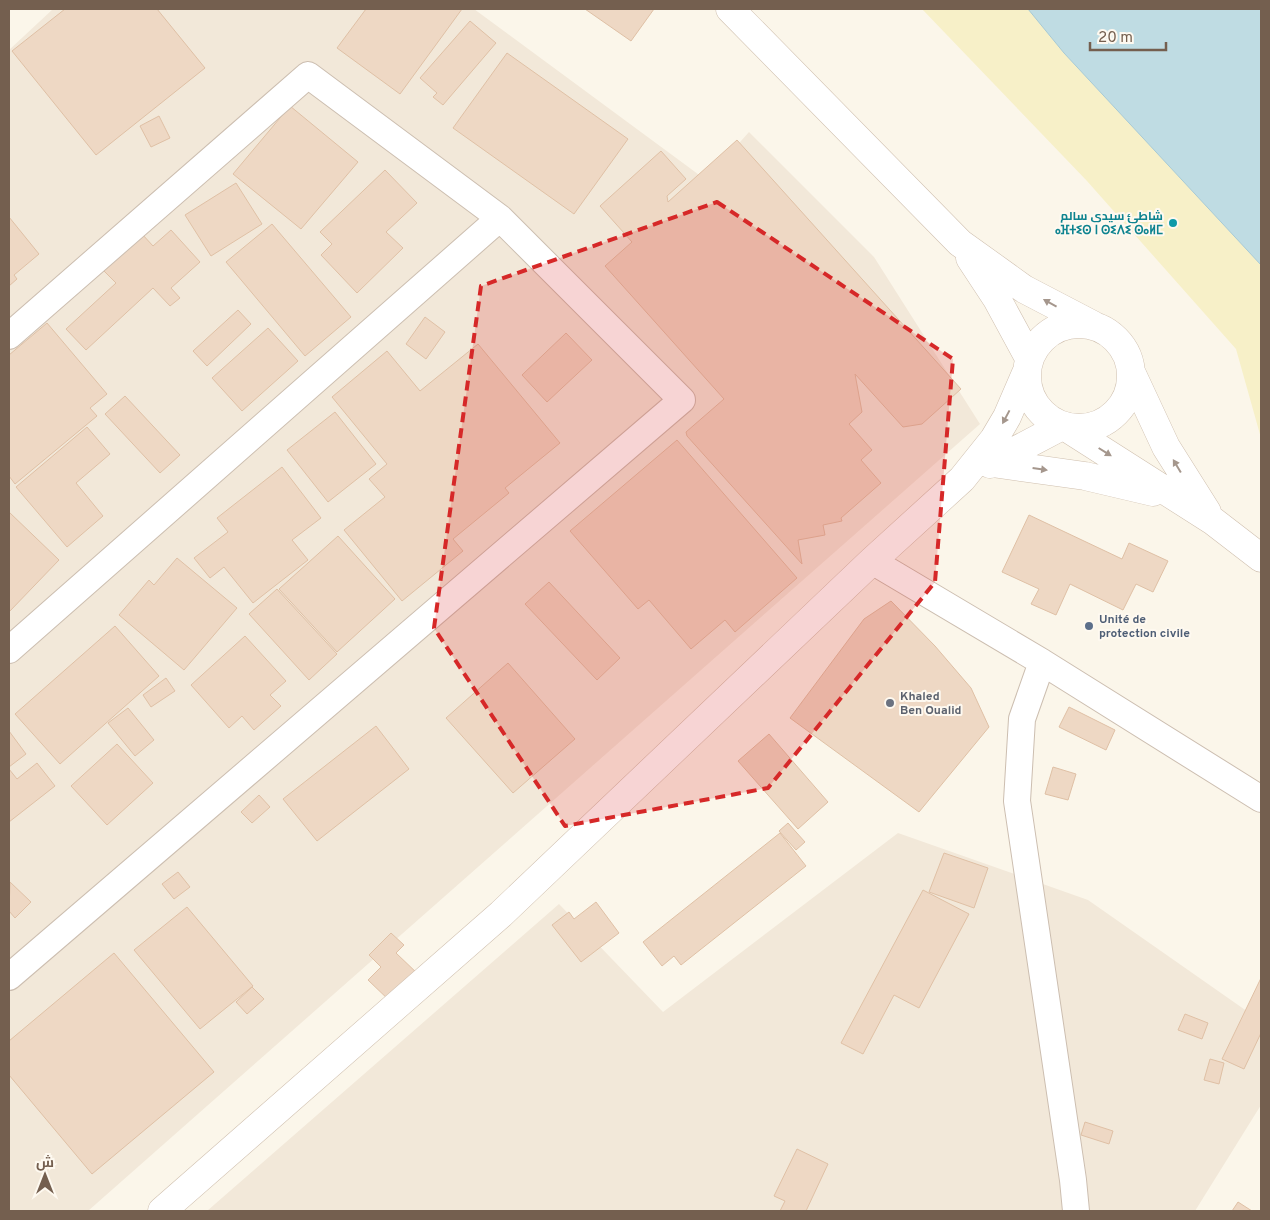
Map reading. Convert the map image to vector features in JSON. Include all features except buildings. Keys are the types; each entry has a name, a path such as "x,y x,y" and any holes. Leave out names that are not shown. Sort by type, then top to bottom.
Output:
{"street":[{"path":"730,9 960,242 1024,288 1108,332 1121,343 1129,358 1132,374 1166,447 1214,521"},
{"path":"9,336 308,75 500,218 682,400 9,976"},
{"path":"9,650 500,218"},
{"path":"960,242 997,299 1028,366 1028,390 1035,405 1047,418 1063,426 1214,521 1261,558"},
{"path":"162,1211 501,914 872,561 962,479 998,432 1036,344 1048,333 1062,326 1078,323 1094,325"},
{"path":"962,479 1063,426 1080,428 1096,425 1111,417 1123,405 1130,390 1132,374"},
{"path":"992,463 1085,476 1178,498"},
{"path":"872,561 1042,662 1261,799"},
{"path":"1042,662 1022,719 1016,801 1073,1180 1076,1211"}],"highlighted area":[{"path":"717,202 953,359 935,582 768,788 565,826 434,628 481,286"}],"shaded area":[{"path":"53,9 474,9 706,180 749,132 874,257 980,424 88,1211 9,1211 9,50"},
{"path":"898,833 1088,900 1261,1021 1261,1105 1195,1211 207,1211 559,904 663,1012"}],"sand":[{"name":"شاطئ سيدي سالم ⴰⴼⵜⵉⵙ ⵏ ⵙⵉⴷⵉ ⵙⴰⵍⵎ","path":"922,9 1028,9 1064,53 1261,265 1261,438 1236,349 1087,181"}],"water":[{"path":"1028,9 1261,9 1261,265 1064,53"}],"place":[{"name":"شاطئ سيدي سالم ⴰⴼⵜⵉⵙ ⵏ ⵙⵉⴷⵉ ⵙⴰⵍⵎ","path":"1173,223"},
{"name":"Unité de protection civile","path":"1089,626"},
{"name":"Khaled Ben Oualid","path":"890,703"}]}
